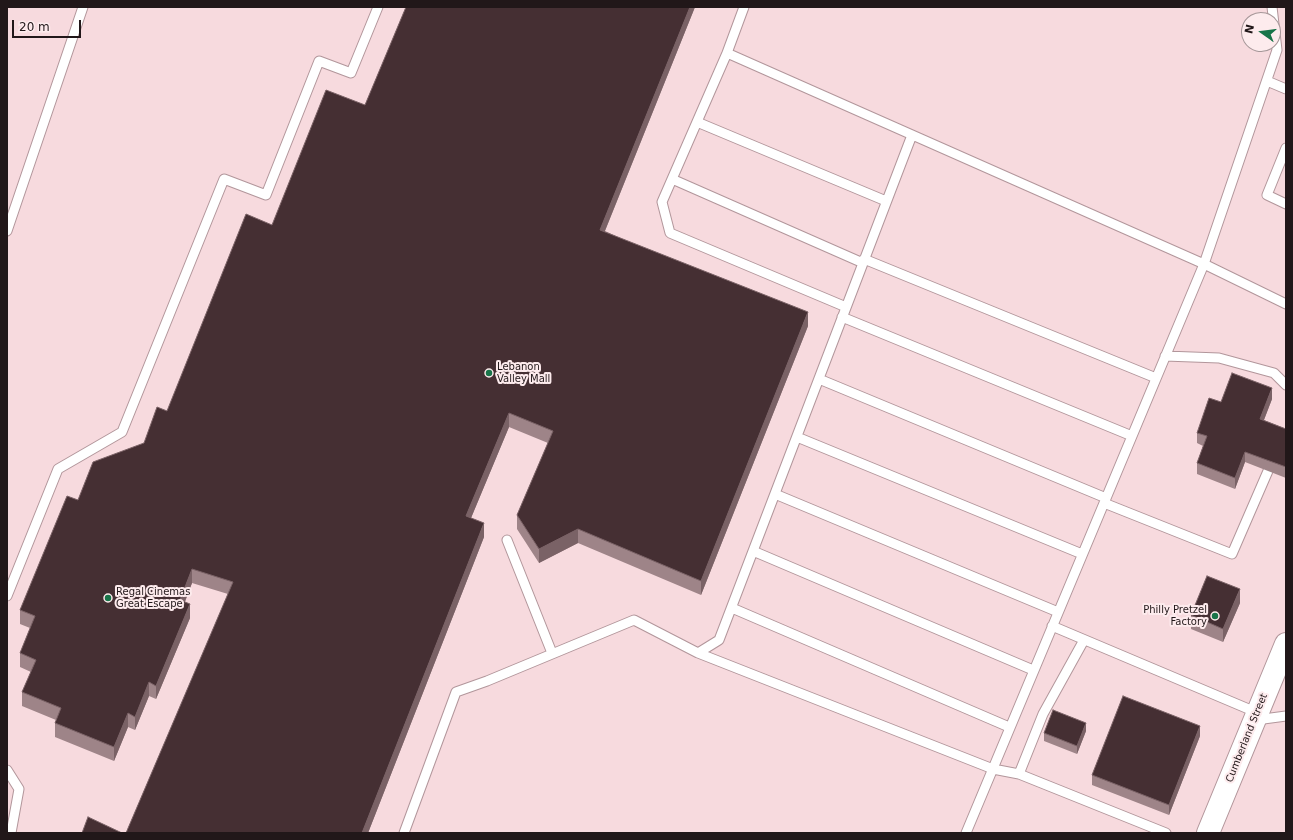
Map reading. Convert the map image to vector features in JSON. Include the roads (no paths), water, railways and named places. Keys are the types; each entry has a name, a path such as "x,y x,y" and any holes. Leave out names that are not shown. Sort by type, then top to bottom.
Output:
{"highway":[{"name":"Cumberland Street","path":"1208,833 1286,644"}],"lane":[{"path":"7,231 83,7"},
{"path":"7,596 58,469 122,432 224,179 266,195 319,61 351,74 378,7"},
{"path":"744,7 697,122 662,202 670,234 846,307"},
{"path":"966,833 1009,727 1204,264 1277,50 1272,7"},
{"path":"726,53 1204,264 1286,304"},
{"path":"1267,81 1286,89"},
{"path":"697,122 886,201"},
{"path":"698,653 720,640 912,135"},
{"path":"1286,148 1267,195 1286,204"},
{"path":"672,179 864,261 1156,378"},
{"path":"842,317 1132,436"},
{"path":"1165,356 1219,358 1274,373 1286,385"},
{"path":"819,379 1232,554 1271,464"},
{"path":"797,437 1082,554"},
{"path":"775,494 1058,612"},
{"path":"507,540 552,653"},
{"path":"753,551 1033,670"},
{"path":"732,608 1009,727"},
{"path":"404,833 456,692 487,681 634,620 698,653 993,769 1018,774 1166,833"},
{"path":"1052,626 1256,716 1286,716"},
{"path":"1018,774 1043,714 1084,640"},
{"path":"7,770 19,789 11,833"}],"place":[{"name":"Lebanon Valley Mall","path":"489,373"},
{"name":"Regal Cinemas Great Escape","path":"108,598"},
{"name":"Philly Pretzel Factory","path":"1215,616"}]}
